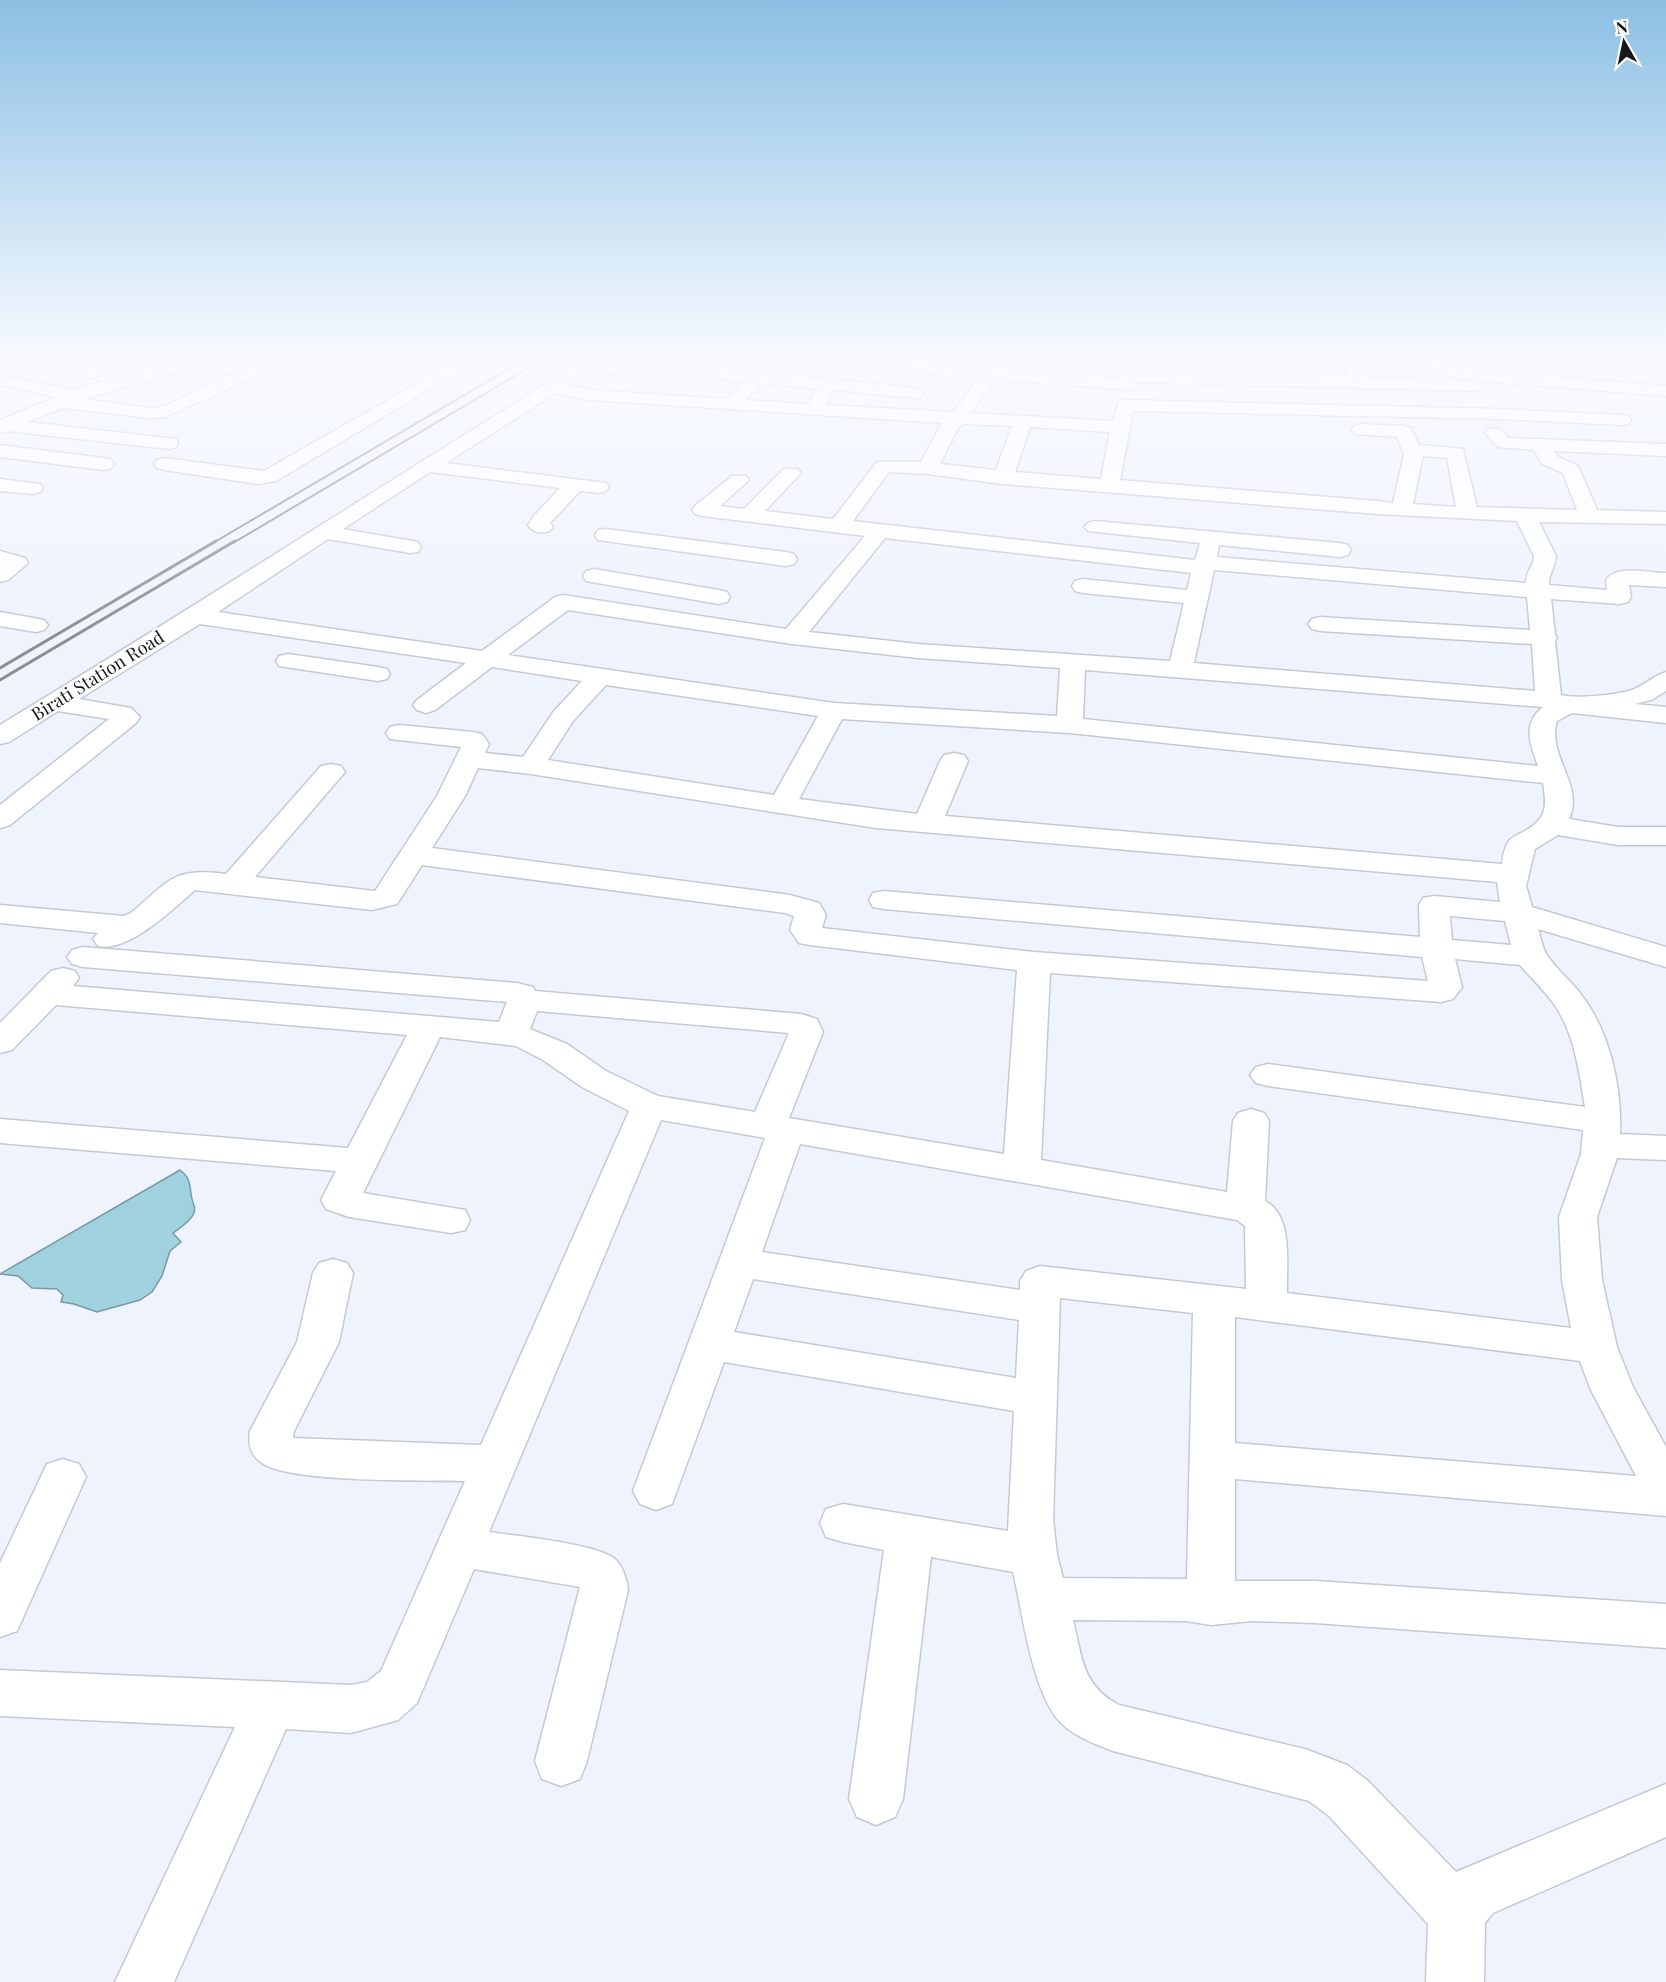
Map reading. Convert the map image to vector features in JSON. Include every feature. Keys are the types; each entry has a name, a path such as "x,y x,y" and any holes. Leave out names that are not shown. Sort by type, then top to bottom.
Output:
{"street":[{"path":"164,464 258,478 269,477 320,449"},
{"name":"Birati Station Road","path":"0,736 196,616 453,449"},
{"path":"928,468 937,449"},
{"path":"1003,478 1013,449"},
{"path":"1109,486 1117,449"},
{"path":"1544,449 1549,460 1571,470 1589,515"},
{"path":"1402,509 1413,450 1456,453 1468,514"},
{"path":"0,451 104,464"},
{"path":"426,466 599,488"},
{"path":"839,526 884,466 928,468 1003,478 1109,486 1340,550"},
{"path":"748,516 791,473"},
{"path":"739,480 702,510 1204,566 1617,597 1621,595 1619,579 1666,580"},
{"path":"0,485 33,488"},
{"path":"542,527 539,525 540,521 574,485"},
{"path":"1095,527 1214,516 1402,509 1468,514 1666,518"},
{"path":"1525,515 1545,556 1545,562 1537,578 1538,590 1545,638 1561,703"},
{"path":"1180,669 1214,516"},
{"path":"792,637 880,531"},
{"path":"324,532 410,547"},
{"path":"606,535 786,559"},
{"path":"426,705 563,602 639,540"},
{"path":"0,558 17,563 0,575"},
{"path":"594,576 719,597"},
{"path":"1083,586 1197,598"},
{"path":"563,602 792,637 918,651 1073,664 1180,669 1561,703 1666,715"},
{"path":"196,616 834,711 901,717 1070,724 1554,776"},
{"path":"0,619 36,625"},
{"path":"1320,624 1545,638"},
{"path":"324,635 283,665 378,674"},
{"path":"1070,724 1073,664"},
{"path":"531,766 563,717 600,676"},
{"path":"1666,680 1641,695 1561,703 1544,719 1540,731 1554,776 1559,808 1552,825 1521,845 1511,886 1530,956 1569,1001 1584,1028 1594,1059 1603,1109 1600,1154 1578,1218 1582,1280 1596,1347 1612,1389 1666,1491"},
{"path":"0,819 12,798 128,717 122,713 54,703"},
{"path":"782,805 834,711"},
{"path":"0,1043 83,957 128,926 142,920 187,881 205,880 372,901 386,898 416,855 452,796 476,744 473,740 399,733"},
{"path":"469,759 531,766 876,819 1514,874"},
{"path":"927,824 954,761"},
{"path":"233,884 331,772"},
{"path":"1552,825 1618,836 1666,836"},
{"path":"416,855 790,904 808,910 810,915 806,930 810,936 1034,962 1434,993 1441,992 1446,987 1436,947 1434,905 1519,913 1666,957"},
{"path":"884,900 1159,926 1530,956"},
{"path":"0,915 128,926"},
{"path":"83,957 517,993 521,994 524,1000 511,1035"},
{"path":"1022,1171 1034,962"},
{"path":"48,994 497,1032 525,1038 555,1052 594,1078 649,1106 1245,1208 1256,1212 1263,1219 1265,1226 1267,1306"},
{"path":"524,1000 805,1026 806,1032 738,1263 656,1491"},
{"path":"428,1027 340,1196 343,1203 451,1220"},
{"path":"1268,1075 1601,1133 1666,1148"},
{"path":"0,1693 351,1709 380,1703 399,1687 649,1106"},
{"path":"1245,1208 1251,1121"},
{"path":"0,1131 359,1161"},
{"path":"738,1263 1040,1308"},
{"path":"333,1273 318,1342 272,1431 270,1443 279,1452 297,1457 495,1464"},
{"path":"1457,1913 1348,1798 1328,1783 1305,1774 1113,1727 1092,1719 1074,1704 1064,1685 1039,1577 1030,1519 1040,1281 1267,1306 1596,1347"},
{"path":"1211,1604 1214,1300"},
{"path":"709,1344 1036,1398"},
{"path":"1212,1459 1666,1497"},
{"path":"0,1616 63,1477"},
{"path":"843,1523 910,1534 1039,1577 1211,1604 1252,1600 1315,1602 1666,1626"},
{"path":"876,1799 910,1534"},
{"path":"460,1547 588,1568 597,1571 603,1578 604,1590 561,1761"},
{"path":"144,1982 271,1705"},
{"path":"1455,1982 1457,1913 1473,1893 1666,1810"}],"water":[{"path":"180,1170 187,1176 195,1207 194,1213 188,1222 173,1233 181,1242 170,1251 162,1276 152,1292 140,1300 97,1312 61,1302 63,1295 57,1289 32,1288 18,1276 0,1274"}],"railway":[{"path":"213,543 372,449"},
{"path":"233,543 391,449"},
{"path":"0,668 216,541"},
{"path":"0,680 235,541"}]}
